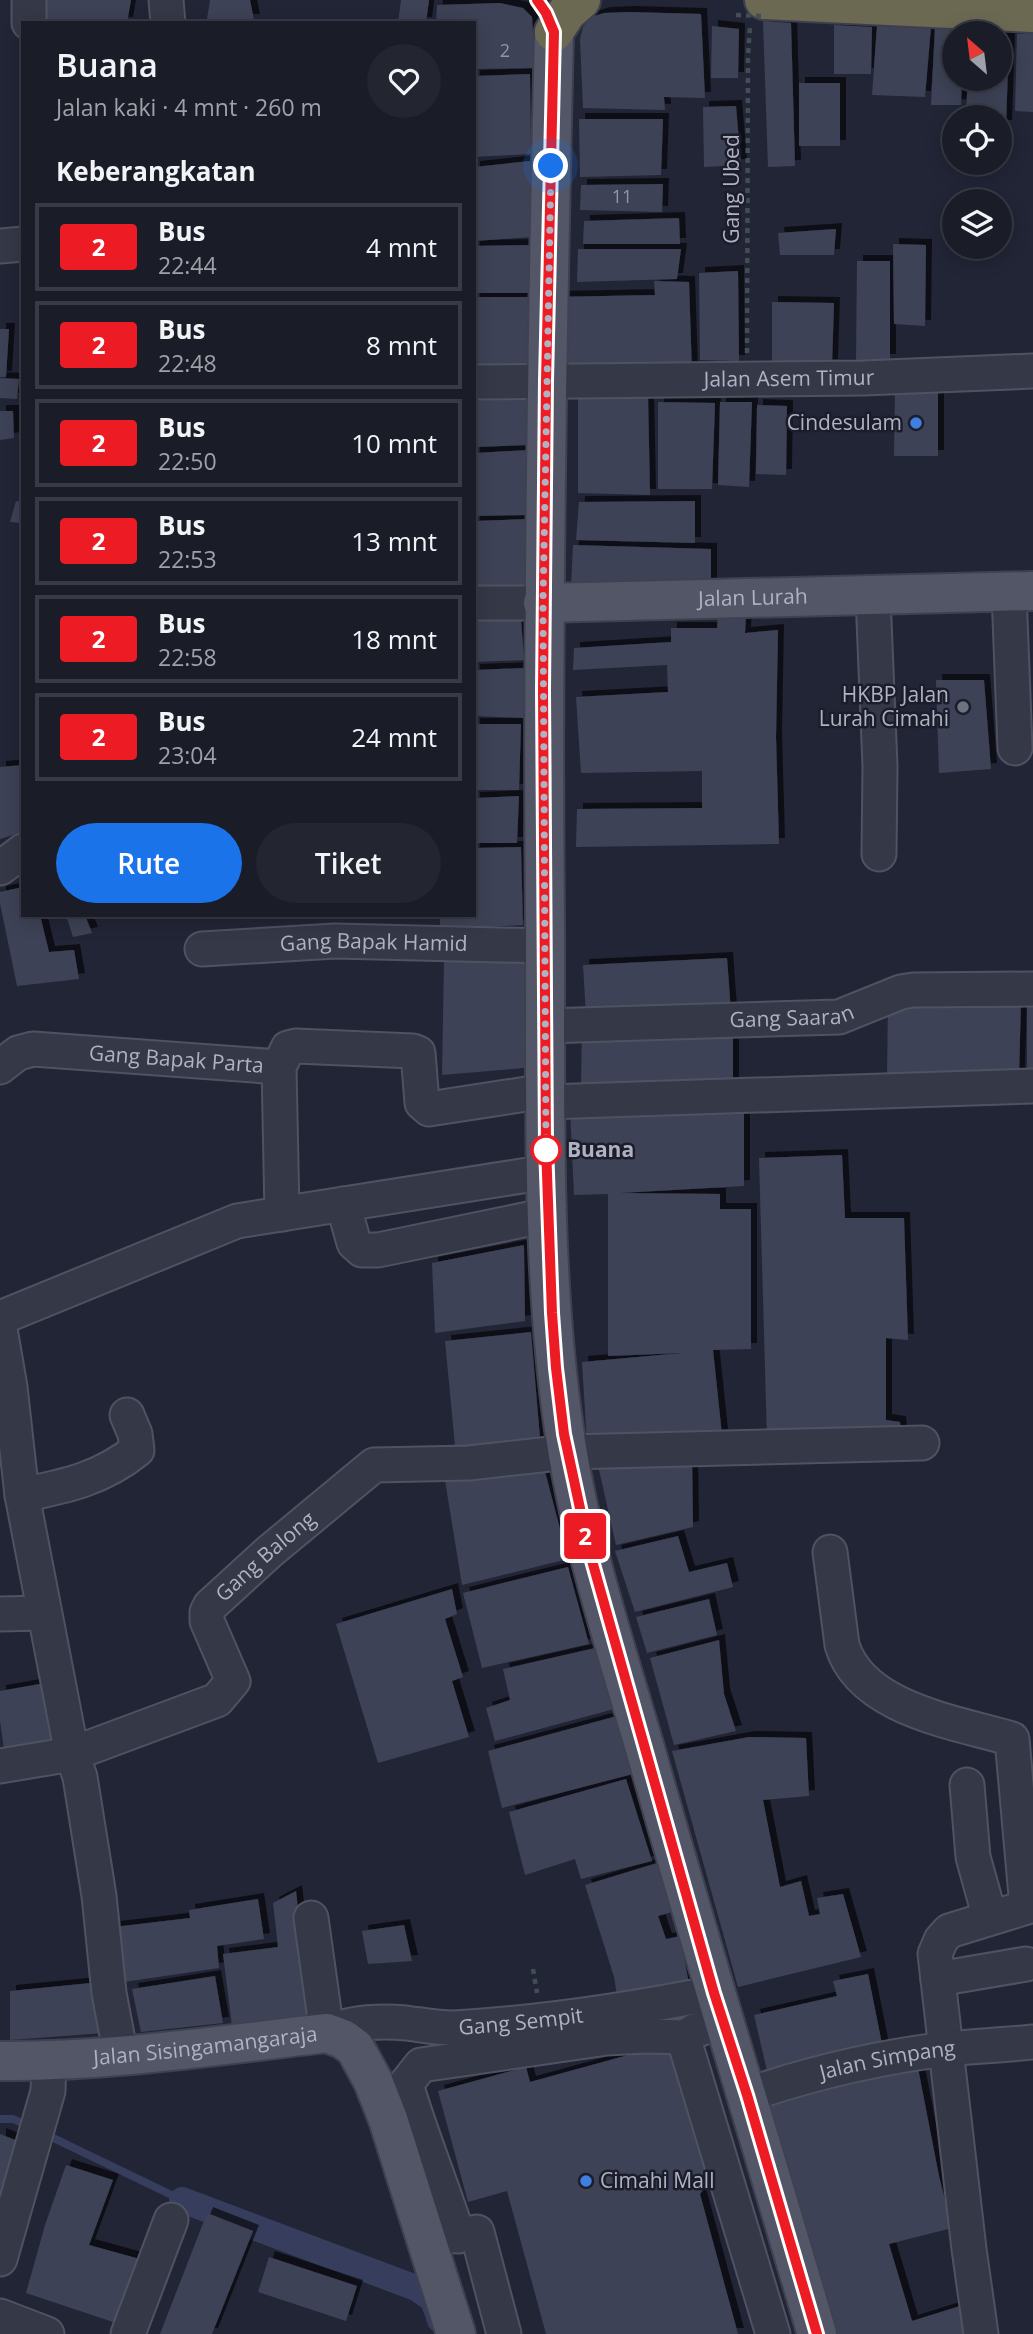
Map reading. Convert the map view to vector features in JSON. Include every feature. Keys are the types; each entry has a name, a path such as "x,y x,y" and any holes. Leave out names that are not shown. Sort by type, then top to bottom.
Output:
{"highway":[{"path":"546,16 567,12 580,0"},
{"path":"753,11 1033,13"}],"main road":[{"path":"546,16 543,603 545,1026 548,1215 556,1368 568,1452 590,1554 719,2007 817,2334"},
{"name":"Jalan Lurah","path":"543,603 1021,591"},
{"name":"Jalan Sisingamangaraja","path":"0,2062 48,2076 121,2056 327,2033 343,2039 355,2048 363,2060 442,2240 456,2334"}],"street":[{"path":"29,0 29,21"},
{"path":"166,0 168,21"},
{"path":"0,246 21,244"},
{"name":"Jalan Asem Timur","path":"476,382 864,378 1033,371"},
{"path":"1015,748 1021,591"},
{"path":"873,596 880,766 879,853"},
{"name":"Jalan Lurah","path":"476,603 543,603"},
{"path":"0,867 21,852"},
{"name":"Gang Bapak Hamid","path":"202,949 335,941 545,946"},
{"name":"Gang Saaran","path":"545,1026 839,1017 901,992 913,990 1033,989"},
{"name":"Gang Bapak Parta","path":"0,1067 18,1052 33,1049 279,1067 285,1051 296,1046 406,1050 418,1053 422,1103 429,1109 546,1097"},
{"path":"279,1067 282,1213"},
{"path":"546,1097 1033,1086"},
{"path":"0,1318 237,1221 547,1172"},
{"path":"342,1204 354,1243 362,1250 378,1250 548,1215"},
{"path":"0,1329 10,1387 14,1480 72,1754 80,1777 99,1896 109,1993 121,2056"},
{"path":"14,1480 74,1485 122,1462 136,1450 135,1434 127,1415"},
{"path":"568,1452 922,1443"},
{"name":"Gang Balong","path":"72,1754 217,1700 226,1692 233,1681 207,1621 210,1606 269,1552 372,1466 469,1463 568,1452"},
{"path":"830,1552 846,1660 872,1689 907,1708 1022,1740 1030,1907 949,1931 941,1940 935,1954 981,2334"},
{"path":"0,1614 44,1613"},
{"path":"0,1766 72,1754"},
{"path":"967,1785 973,1857 990,1918"},
{"path":"311,1919 327,2033"},
{"path":"938,1979 1026,1964"},
{"path":"504,2334 477,2232 442,2240 442,2186 416,2119 406,2084 421,2065 607,2038 685,2037 719,2007"},
{"name":"Gang Sempit","path":"327,2033 349,2026 376,2023 450,2028 719,2007"},
{"path":"685,2037 773,2334"},
{"name":"Jalan Simpang","path":"747,2095 794,2079 843,2067 945,2049 1033,2042"},
{"path":"0,2259 35,2143 48,2076"},
{"path":"128,2334 171,2220"},
{"path":"0,2316 47,2334"}],"path":[{"name":"Gang Ubed","path":"747,379 748,55 753,11"}],"building":[{"path":"43,0 131,0 127,21 41,19"},
{"path":"210,0 250,0 254,20 207,19"},
{"path":"401,0 429,0 426,21 398,21"},
{"path":"500,3 523,8 532,17 535,68 476,69 476,21 436,21 437,5"},
{"path":"604,13 701,14 705,98 664,97 665,110 583,108 580,39 583,27 591,17"},
{"path":"763,21 791,23 795,166 768,167"},
{"path":"834,25 872,27 871,74 834,74"},
{"path":"712,26 739,29 738,78 711,78"},
{"path":"877,26 931,27 925,97 872,95"},
{"path":"935,27 942,27 942,91 962,91 961,105 931,105"},
{"path":"1033,33 1033,112 1015,111 1017,34"},
{"path":"530,74 531,154 476,157 476,76"},
{"path":"799,83 840,83 840,146 799,146"},
{"path":"967,91 1007,91 1007,105 966,105"},
{"path":"736,106 741,165 704,167 703,107"},
{"path":"579,119 663,119 661,175 580,177"},
{"path":"530,161 532,237 476,241 476,167"},
{"path":"663,184 662,212 580,210 581,185"},
{"path":"679,218 680,244 583,244 584,221"},
{"path":"836,229 834,255 780,255 778,233"},
{"path":"893,244 926,245 925,326 894,324"},
{"path":"531,245 529,293 476,293 476,246"},
{"path":"578,249 681,249 677,279 577,282"},
{"path":"857,261 890,261 890,360 856,360"},
{"path":"738,271 739,361 700,360 699,273"},
{"path":"654,281 689,282 692,373 553,371 552,297 655,295"},
{"path":"476,297 536,297 534,372 476,371"},
{"path":"772,302 834,303 832,365 772,366"},
{"path":"0,329 9,329 6,377 0,377"},
{"path":"0,378 19,379 17,399 0,398"},
{"path":"476,389 533,389 528,445 476,447"},
{"name":"Cindesulam","path":"895,390 938,390 938,456 894,456"},
{"path":"648,395 650,495 578,493 578,397"},
{"path":"658,402 715,403 712,489 658,489"},
{"path":"720,402 752,402 749,487 718,485"},
{"path":"757,405 787,406 786,475 756,474"},
{"path":"0,411 13,411 14,438 0,440"},
{"path":"531,450 527,515 476,516 476,453"},
{"path":"16,501 21,502 21,523 10,522"},
{"path":"695,501 695,543 576,540 579,502"},
{"path":"528,519 530,588 476,589 476,521"},
{"path":"573,545 711,549 711,591 571,588"},
{"path":"718,613 746,616 745,633 778,630 776,737 779,844 576,847 577,809 702,808 702,771 581,773 576,697 668,692 667,665 573,670 574,648 671,642 671,628 717,628"},
{"path":"476,617 521,619 524,660 476,662"},
{"path":"525,668 524,718 476,716 476,670"},
{"path":"936,680 984,680 991,769 939,773"},
{"path":"476,724 521,724 519,790 476,790"},
{"path":"21,765 21,833 0,839 0,767"},
{"path":"519,796 517,843 476,843 476,798"},
{"path":"521,847 523,925 440,929 440,917 476,917 476,848"},
{"path":"21,887 21,917 40,917 49,952 74,950 79,979 17,986 0,892"},
{"path":"67,917 86,917 92,933 73,937"},
{"path":"532,952 535,1067 442,1075 444,961"},
{"path":"727,958 731,1012 586,1016 583,965"},
{"path":"1021,999 1019,1077 887,1078 888,1001"},
{"path":"1027,999 1033,999 1033,1074 1027,1074"},
{"path":"733,1027 733,1083 581,1084 582,1028"},
{"path":"744,1104 744,1186 620,1193 720,1194 720,1209 751,1209 751,1349 713,1350 722,1435 587,1443 582,1362 682,1353 608,1356 608,1194 574,1195 570,1108"},
{"path":"842,1155 845,1218 904,1218 908,1340 886,1338 886,1420 900,1422 902,1442 767,1439 759,1158"},
{"path":"524,1245 525,1321 435,1333 432,1263"},
{"path":"531,1332 541,1450 456,1456 445,1341"},
{"path":"692,1454 693,1527 616,1545 597,1461"},
{"path":"543,1464 568,1559 462,1585 443,1468"},
{"path":"678,1536 689,1572 727,1563 733,1587 635,1612 615,1551"},
{"path":"568,1567 589,1644 482,1668 463,1593"},
{"path":"452,1589 457,1614 445,1619 463,1677 452,1681 469,1737 378,1763 336,1624"},
{"path":"709,1599 717,1635 647,1653 636,1617"},
{"path":"719,1640 724,1694 736,1731 674,1745 650,1658"},
{"path":"595,1648 614,1709 495,1741 486,1708 510,1700 503,1669"},
{"path":"51,1682 63,1740 4,1749 0,1691"},
{"path":"617,1716 633,1774 502,1808 488,1751"},
{"path":"749,1737 806,1738 809,1796 763,1800 780,1887 801,1881 809,1916 820,1914 817,1898 843,1894 861,1957 738,1987 672,1751"},
{"path":"626,1779 652,1861 581,1879 575,1859 525,1875 509,1812"},
{"path":"657,1863 672,1912 658,1916 666,1939 680,1936 690,1989 618,2001 614,1977 585,1885"},
{"path":"296,1891 311,2022 232,2026 223,1954 278,1947 273,1903"},
{"path":"258,1899 264,1939 217,1946 219,1968 124,1982 114,1927 190,1918 189,1910"},
{"path":"404,1925 412,1961 368,1964 362,1931"},
{"path":"868,1974 884,2054 769,2079 754,2015 837,1996 833,1981"},
{"path":"215,1976 223,2023 141,2032 132,1989"},
{"path":"101,1982 104,2033 10,2040 10,1991"},
{"name":"Cimahi Mall","path":"679,2041 717,2172 700,2194 738,2334 546,2334 507,2191 468,2202 438,2091 526,2067 530,2082"},
{"path":"917,2063 952,2228 889,2244 912,2321 960,2306 966,2334 832,2334 765,2097"},
{"path":"0,2134 23,2143 0,2197"},
{"path":"66,2165 113,2180 89,2245 147,2261 122,2325 26,2293 45,2225"},
{"path":"207,2213 253,2231 212,2334 160,2334"},
{"path":"269,2257 357,2286 346,2321 258,2292"}],"waterway":[{"path":"0,2119 13,2119 30,2127"},
{"path":"45,2134 182,2200"},
{"path":"182,2200 416,2288 433,2300 440,2320"}],"bus line":[{"name":"2","path":"537,0 554,32 546,381 543,690 547,1172 556,1368 564,1434 583,1528 601,1595 714,1993 817,2334"}],"place":[{"name":"Cindesulam","path":"916,423"},
{"name":"HKBP Jalan Lurah Cimahi","path":"963,707"},
{"name":"Buana","path":"546,1150"},
{"name":"Cimahi Mall","path":"586,2181"}],"route":[{"path":"546,1150 543,603 551,166"}]}
